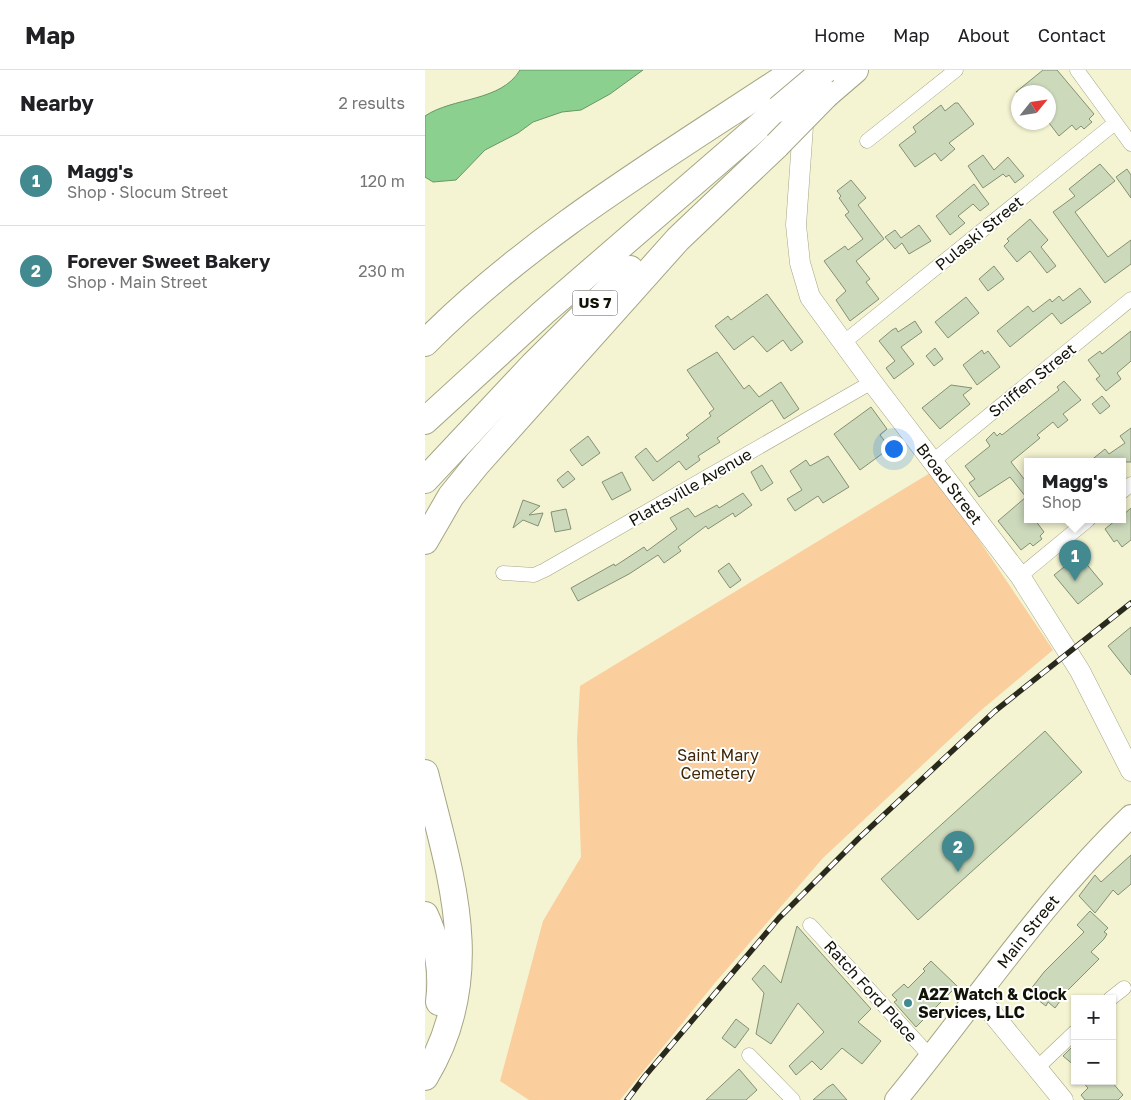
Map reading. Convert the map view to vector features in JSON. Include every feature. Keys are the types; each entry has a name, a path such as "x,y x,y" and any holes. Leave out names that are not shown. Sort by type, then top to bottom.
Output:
{"highway":[{"name":"US 7","path":"425,421 544,312 779,109 826,82 855,70"},
{"path":"425,344 475,296 551,235 789,75"},
{"name":"US 7","path":"425,480 588,310 680,222 777,141 826,82"},
{"path":"425,541 451,496 484,456 678,239 777,141"},
{"path":"425,773 452,881 460,938 458,974 452,1012 439,1051 425,1077"},
{"path":"425,915 437,946 441,982 435,1021 425,1047"}],"main road":[{"name":"Main Street","path":"896,1100 1060,890 1100,846 1131,816"}],"street":[{"name":"Broad Street","path":"807,70 796,225 800,263 810,297 1019,576 1080,671 1131,771"},
{"path":"867,141 956,70"},
{"path":"1077,70 1131,144"},
{"name":"Pulaski Street","path":"843,343 1115,122"},
{"name":"Sniffen Street","path":"933,461 1131,299"},
{"name":"Plattsville Avenue","path":"503,573 519,576 535,575 545,570 872,382"},
{"path":"1019,576 1084,523"},
{"name":"Ratch Ford Place","path":"810,925 931,1057"},
{"path":"1115,995 1124,988"},
{"path":"978,996 1063,1100"},
{"path":"1037,1068 1071,1036"},
{"path":"749,1055 793,1100"}],"green space":[{"name":"Saint Mary Cemetery","path":"930,473 950,497 1053,650 979,712 823,858 714,984 620,1100 529,1100 500,1081 543,921 581,857 577,739 580,686"}],"shaded area":[{"path":"520,70 643,70 610,94 581,110 562,112 533,122 518,133 485,150 456,180 433,182 425,177 425,116 449,105 489,94 512,80"}],"building":[{"path":"1043,70 1057,70 1094,114 1089,119 1092,122 1084,129 1081,126 1076,130 1072,125 1059,136 1054,130 1056,130 1056,85 1025,85"},
{"path":"955,103 958,103 974,124 949,143 955,149 941,161 935,153 915,167 899,145 916,132 913,127 941,105 945,111"},
{"path":"983,155 994,170 1008,157 1024,176 1015,183 1009,175 1006,177 1003,174 983,188 968,166"},
{"path":"1100,164 1115,181 1075,212 1108,257 1131,240 1131,264 1105,283 1053,212 1075,196 1069,189"},
{"path":"1127,169 1131,175 1131,198 1116,177"},
{"path":"851,180 866,198 858,205 884,239 856,261 870,279 866,282 879,299 850,321 836,300 846,291 824,261 845,246 848,250 863,239 845,215 849,212 839,198 841,196 837,191"},
{"path":"974,184 989,204 980,211 973,204 958,216 965,223 950,235 936,216"},
{"path":"1030,219 1048,240 1041,247 1056,266 1047,273 1030,251 1017,262 1004,246 1009,241 1007,239"},
{"path":"919,225 931,241 909,254 902,243 895,249 885,237 895,230 901,238"},
{"path":"994,266 1004,279 988,291 979,279"},
{"path":"1080,288 1091,302 1061,324 1052,313 1010,347 997,331 1028,306 1033,312 1050,299 1052,302 1059,296 1063,301"},
{"path":"767,294 803,342 791,351 783,340 767,352 753,336 734,350 715,326 728,316 731,320"},
{"path":"966,297 979,313 948,338 935,322"},
{"path":"915,321 922,332 901,347 914,364 894,379 886,368 895,361 879,341 892,330 896,328 898,332"},
{"path":"1131,331 1131,361 1117,373 1121,379 1106,391 1096,379 1100,376 1088,360 1100,351 1102,354"},
{"path":"935,348 943,359 934,366 926,356"},
{"path":"982,350 984,354 988,351 1000,367 977,385 963,365"},
{"path":"717,352 744,389 749,385 759,397 781,382 799,409 784,419 772,400 717,438 720,442 698,456 700,460 686,470 679,461 653,481 635,457 646,448 657,462 689,438 686,435 711,416 709,413 714,409 687,370"},
{"path":"1064,381 1081,400 1063,414 1068,420 1058,428 1053,422 1037,435 1040,438 1011,462 1024,479 1024,494 1010,477 979,497 969,483 975,479 965,466 990,446 986,440 994,432 997,436 1000,433 1002,435 1059,390 1057,387"},
{"path":"951,385 972,388 963,395 970,404 940,429 922,408"},
{"path":"1102,396 1110,406 1100,414 1092,404"},
{"path":"871,407 887,429 880,435 890,448 860,470 834,434"},
{"path":"1131,428 1131,462 1126,462 1126,458 1094,458 1105,449 1109,454 1125,443 1120,436"},
{"path":"588,436 600,453 582,466 570,450"},
{"path":"828,456 849,487 823,503 818,496 795,511 787,499 802,490 790,471 806,460 810,466"},
{"path":"762,465 773,483 761,491 751,472"},
{"path":"568,471 575,479 563,488 557,480"},
{"path":"622,472 631,490 612,500 602,482"},
{"path":"743,493 752,505 735,517 733,513 708,529 706,526 678,547 681,551 664,563 658,555 629,574 578,601 571,588 614,564 615,566 644,547 647,551 677,529 670,518 688,508 695,517 717,505 719,508"},
{"path":"1024,499 1024,523 1037,523 1044,532 1040,536 1042,539 1033,546 1030,543 1021,550 998,521"},
{"path":"523,500 540,506 529,515 543,513 538,526 523,520 513,528"},
{"path":"1131,508 1131,540 1122,547 1117,540 1114,542 1105,529 1112,523 1126,523 1126,512"},
{"path":"566,509 571,529 555,532 551,512"},
{"path":"1079,555 1103,584 1078,604 1054,575"},
{"path":"729,563 741,580 730,588 718,571"},
{"path":"1131,627 1131,675 1108,646"},
{"path":"1045,731 1082,772 918,920 881,879"},
{"path":"1131,855 1131,884 1118,895 1113,890 1095,913 1079,896 1095,875 1101,882"},
{"path":"1090,911 1108,928 1104,932 1107,934 1104,939 1091,952 1099,959 1062,996 1055,1008 1048,1002 1046,1006 1038,1000 1037,1002 1027,994 1044,972 1084,932 1077,925"},
{"path":"797,926 871,1009 858,1022 881,1041 862,1064 842,1048 821,1070 812,1061 796,1075 789,1066 824,1032 798,1003 771,1044 756,1034 764,993 752,979 764,965 781,983"},
{"path":"931,961 957,986 916,1027 894,1002 897,1000 892,995 904,984 908,988 925,971 923,969"},
{"path":"736,1019 749,1029 735,1048 722,1038"},
{"path":"1071,1048 1071,1063 1063,1056"},
{"path":"739,1069 757,1090 746,1100 706,1100"},
{"path":"833,1084 847,1100 813,1100 828,1087"},
{"path":"1085,1085 1114,1085 1123,1095 1118,1100 1085,1100 1081,1095 1088,1088"}],"railway":[{"path":"627,1100 645,1076 779,918 858,839 995,711 1131,603"}],"place":[{"name":"Magg's","path":"1075,581"},
{"name":"Forever Sweet Bakery","path":"958,872"},
{"name":"A2Z Watch & Clock Services, LLC","path":"908,1003"}]}
